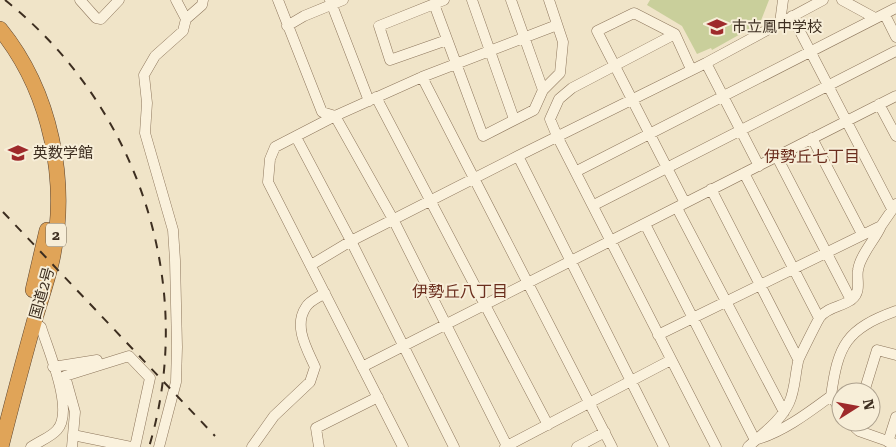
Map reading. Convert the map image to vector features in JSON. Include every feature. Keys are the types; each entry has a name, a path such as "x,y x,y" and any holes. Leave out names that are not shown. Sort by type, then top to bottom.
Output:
{"highway":[{"name":"国道2号","path":"0,29 12,45 30,77 43,110 54,148 59,188 52,260 0,447"},
{"name":"国道2号","path":"0,44 22,81 35,113 46,150 50,188 47,230 0,415"}],"street":[{"path":"80,0 96,18 100,18 119,0"},
{"path":"176,0 186,19"},
{"path":"159,447 176,382 178,348 175,260 173,230 145,133 147,103 144,75 155,56 183,31 186,19 202,5 203,0"},
{"path":"278,0 322,112 335,116 394,221 506,447 632,383 671,360"},
{"path":"287,26 331,2 343,0"},
{"path":"444,0 379,26 390,60 447,40"},
{"path":"472,0 514,119"},
{"path":"511,0 543,90"},
{"path":"434,4 484,136 534,110 543,90 560,72 563,42 549,0"},
{"path":"780,23 783,0"},
{"path":"311,266 352,242 475,178 692,68 706,63 823,0"},
{"path":"842,0 880,16 896,37"},
{"path":"331,2 372,99 432,201 548,425"},
{"path":"577,171 896,8"},
{"path":"692,68 675,34 634,13 597,31 668,167 681,206 784,412"},
{"path":"752,443 775,423 784,412 794,385 798,359 804,351 819,318 830,308 851,300 859,283 858,269 894,206 846,121 792,16"},
{"path":"403,447 268,182 274,147 335,116 422,77 557,25"},
{"path":"675,34 572,88 559,99 550,119 716,447"},
{"path":"594,205 896,50"},
{"path":"706,63 759,166"},
{"path":"422,77 612,447"},
{"path":"362,367 612,242 896,96"},
{"path":"879,104 896,136"},
{"path":"296,137 352,242 402,347 454,447"},
{"path":"812,138 862,234"},
{"path":"518,156 664,447"},
{"path":"777,157 851,300"},
{"path":"744,173 819,318"},
{"path":"712,190 798,359"},
{"path":"645,224 693,318 752,443"},
{"path":"658,335 881,226"},
{"path":"252,447 274,416 310,382 315,367 302,337 300,322 306,306 325,293"},
{"path":"833,382 842,347 856,330 871,320 896,311"},
{"path":"33,447 58,430 64,418 62,396 41,326 34,322"},
{"path":"867,382 877,350 896,355"},
{"path":"72,447 75,412 65,376 129,356 150,378 135,447"},
{"path":"53,367 101,360 103,364"},
{"path":"752,443 767,437 804,416 831,396"},
{"path":"319,447 316,428 378,397"},
{"path":"862,432 892,443 896,417"},
{"path":"576,447 605,432"},
{"path":"73,435 131,447"}],"green space":[{"path":"650,0 769,0 760,23 712,50 711,48 697,54 682,26 647,5"}],"railway":[{"path":"5,0 51,43 90,91 121,145 145,202 160,262 166,323 162,385 149,447"},
{"path":"3,212 215,436"}],"place":[{"name":"市立鳳中学校","path":"717,27"},
{"name":"英数学館","path":"18,153"}],"district":[{"name":"伊勢丘七丁目","path":"812,156"},
{"name":"伊勢丘八丁目","path":"460,291"}]}
